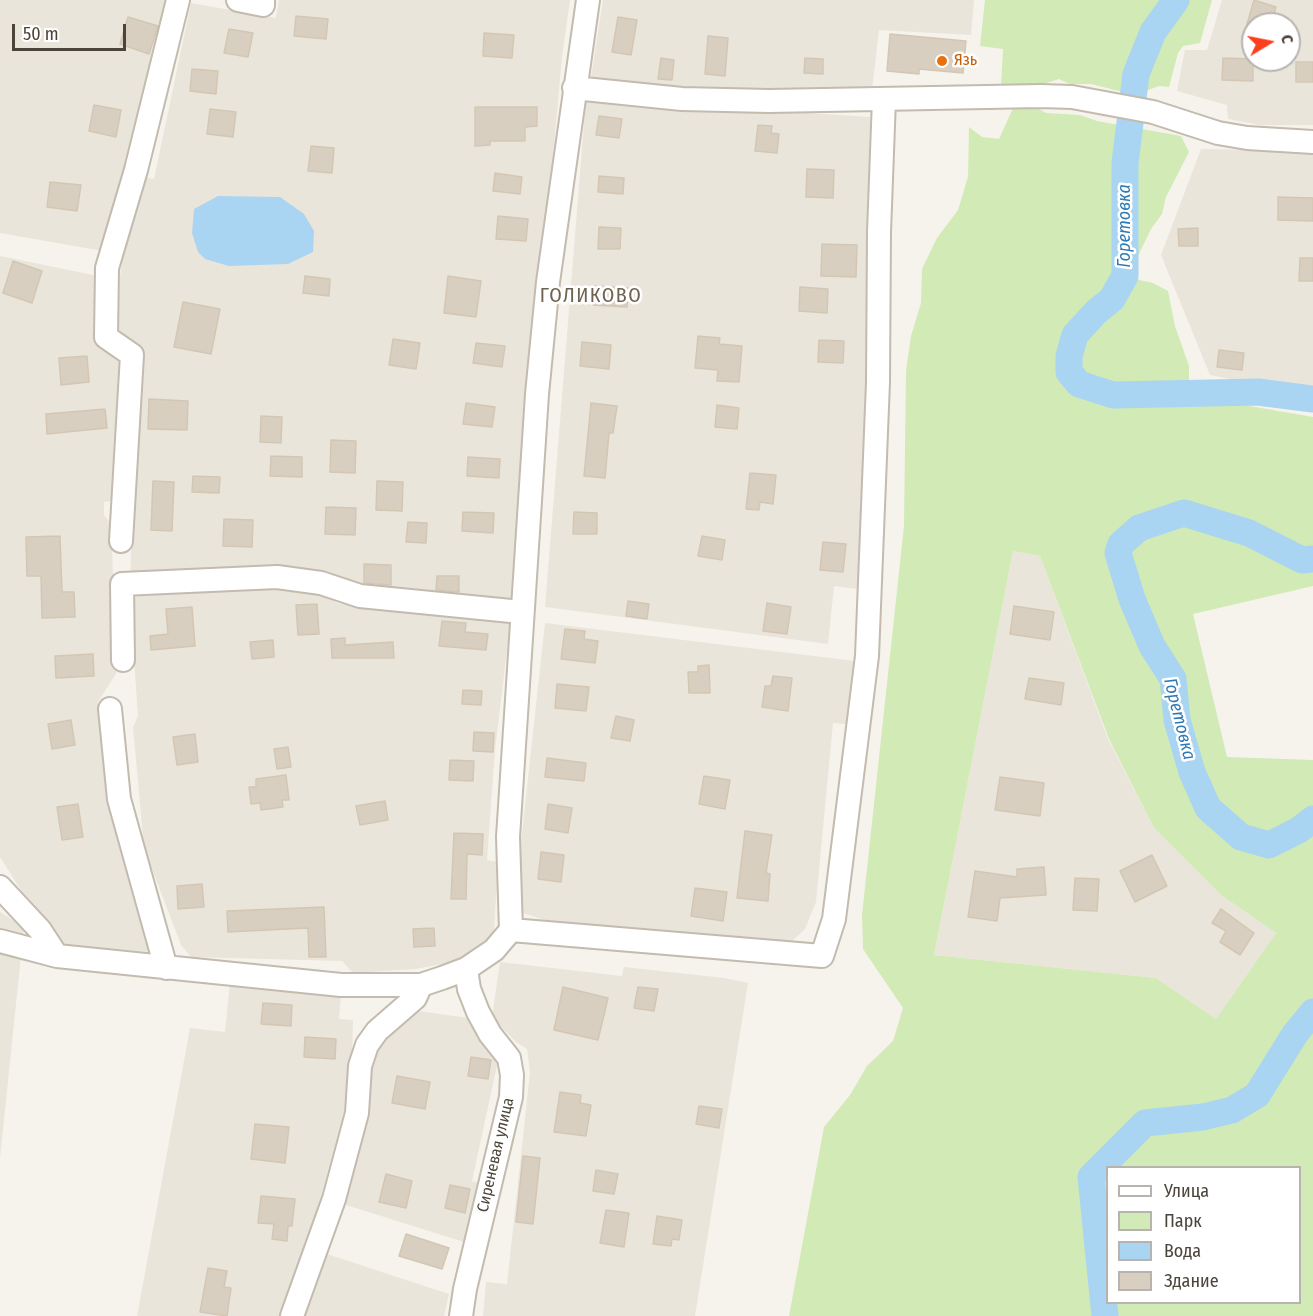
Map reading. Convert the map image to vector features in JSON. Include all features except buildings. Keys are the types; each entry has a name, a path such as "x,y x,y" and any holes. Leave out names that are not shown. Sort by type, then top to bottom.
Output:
{"street":[{"path":"121,540 132,356 106,337 107,268 136,170 178,0"},
{"path":"238,0 263,5 263,0"},
{"path":"0,941 57,956 166,968 340,985 421,984 466,969 494,950 511,930 508,837 521,612 546,304 574,88 588,0"},
{"path":"574,88 682,99 1041,96 1112,104 1152,112 1218,133 1247,138 1313,142"},
{"path":"511,930 822,956 834,919 867,656 878,382 879,232 884,99"},
{"path":"123,660 122,584 277,577 321,583 360,596 521,612"},
{"path":"110,709 119,799 166,968"},
{"path":"0,887 40,930 57,956"},
{"name":"Сиреневая улица","path":"461,1316 465,1289 510,1097 512,1076 509,1058 490,1034 478,1012 469,989 466,969"},
{"path":"292,1316 334,1199 357,1113 360,1066 367,1045 377,1031 415,999 421,984"}],"shaded area":[{"path":"0,0 171,0 103,251 0,233"},
{"path":"279,0 570,0 562,57 513,604 349,587 130,579 139,349 114,325 124,245 141,177 154,179 191,3 276,18"},
{"path":"603,0 974,0 971,35 879,30 872,90 725,90 615,83 591,77"},
{"path":"1222,0 1313,0 1313,125 1260,125 1228,119 1227,105 1177,91 1185,50 1207,50"},
{"path":"586,99 870,117 867,422 857,589 834,586 828,644 545,607"},
{"path":"1201,149 1313,151 1313,396 1210,375 1161,255"},
{"path":"0,256 98,276 99,341 119,363 111,501 104,502 104,515 111,524 117,672 98,702 111,814 151,952 55,944 0,857"},
{"path":"1013,551 1040,556 1108,739 1154,828 1221,895 1276,933 1216,1019 1156,978 934,955"},
{"path":"297,584 340,604 511,617 495,750 487,860 498,862 494,931 483,949 465,959 416,969 353,973 342,961 191,957 181,945 144,848 133,727 138,716 130,604 141,590"},
{"path":"545,623 855,661 847,724 833,723 816,902 805,929 792,941 782,944 551,922 523,913 518,870"},
{"path":"0,912 24,927 0,1158"},
{"path":"500,962 622,976 624,967 724,978 748,983 695,1316 483,1316 486,1282 507,1284 530,1072 527,1049 516,1042 492,1017"},
{"path":"230,981 341,995 339,1019 353,1020 351,1085 321,1196 284,1316 137,1316 190,1028 225,1032"},
{"path":"411,1010 469,1018 498,1061 472,1181 483,1184 467,1243 343,1204 357,1157 375,1043"},
{"path":"327,1254 449,1294 444,1316 305,1316"}],"green space":[{"path":"985,0 1212,0 1200,43 1183,46 1178,53 1169,87 1159,86 1135,95 1091,84 1070,84 1059,79 1043,84 1001,85 1003,49 980,46"},
{"path":"1032,105 1046,113 1080,115 1097,121 1181,136 1189,152 1166,197 1162,214 1151,229 1135,262 1135,279 1153,283 1168,291 1175,326 1189,366 1189,383 1215,406 1232,403 1313,417 1313,586 1193,614 1227,757 1313,760 1313,1316 789,1316 824,1127 850,1095 867,1066 893,1041 903,1008 863,949 862,915 904,526 906,371 911,336 921,303 922,269 937,238 958,210 968,177 969,127 982,137 999,139 1014,106","holes":["1013,551 1040,556 1109,739 1154,828 1221,895 1276,933 1216,1019 1156,978 934,955"]}],"water":[{"path":"218,196 280,197 304,214 314,231 313,252 288,264 229,266 205,259 198,252 192,233 194,209"}],"waterway":[{"name":"Горетовка","path":"1176,0 1153,32 1136,74 1125,163 1125,276 1112,299 1096,312 1075,335 1069,356 1069,372 1079,384 1113,395 1258,392 1313,399"},
{"name":"Горетовка","path":"1313,559 1302,560 1249,533 1184,513 1139,528 1121,544 1118,553 1132,599 1152,646 1173,679 1177,720 1192,772 1208,808 1241,837 1269,845 1299,830 1313,819"},
{"name":"Горетовка","path":"1105,1316 1091,1177 1145,1123 1203,1117 1232,1110 1257,1095 1295,1034 1313,1012"}],"place":[{"name":"Язь","path":"942,61"}],"district":[{"name":"ГОЛИКОВО","path":"591,296"}]}
